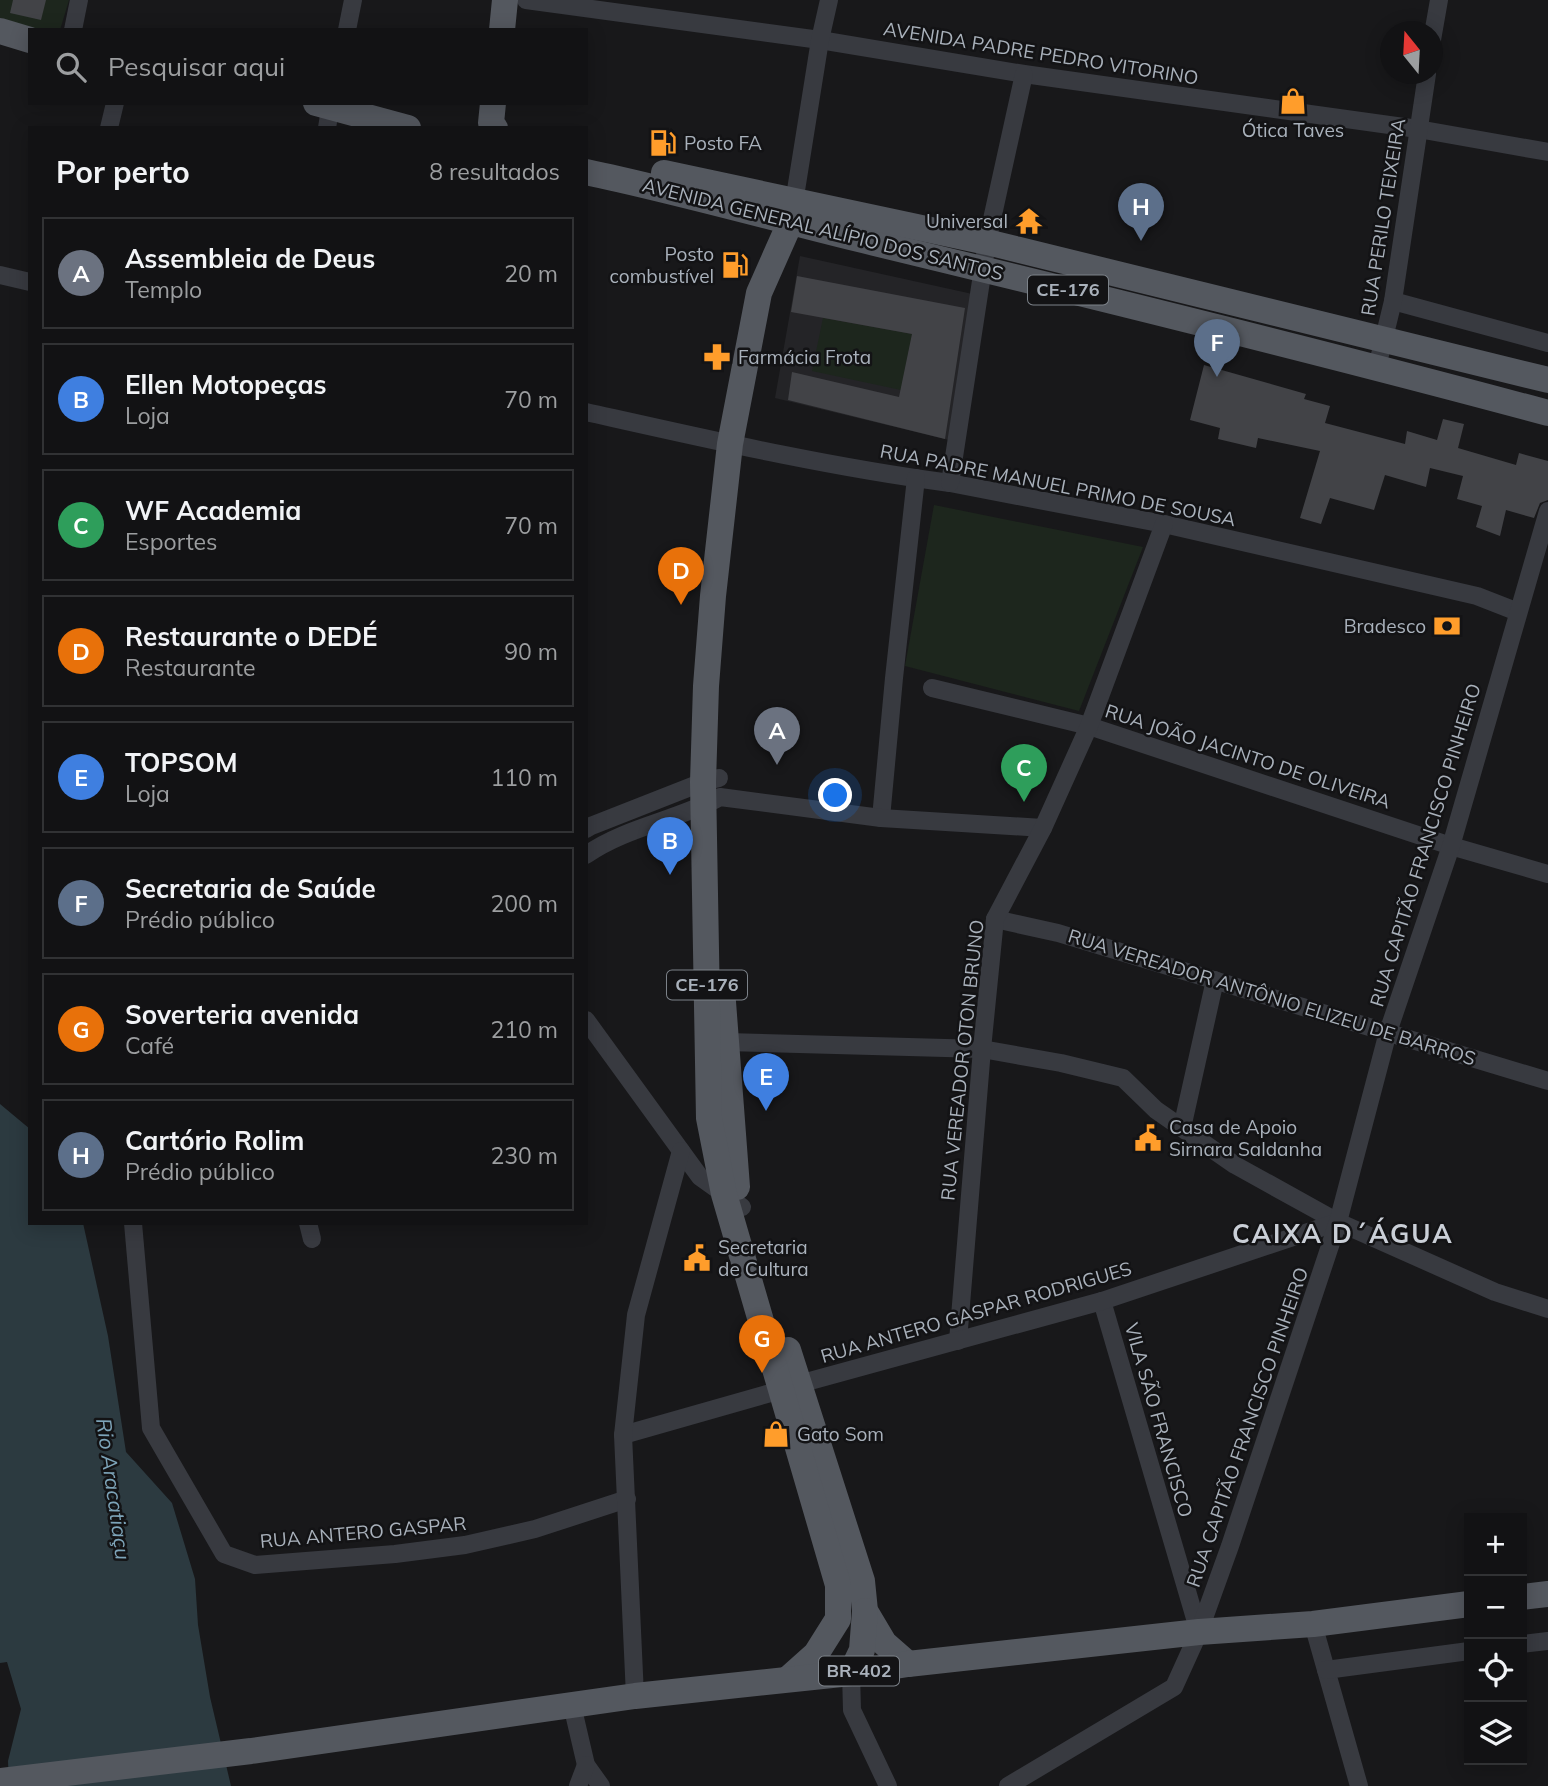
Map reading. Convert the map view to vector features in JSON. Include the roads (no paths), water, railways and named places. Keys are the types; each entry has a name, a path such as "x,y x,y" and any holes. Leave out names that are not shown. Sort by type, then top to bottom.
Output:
{"main road":[{"path":"502,28 505,0"},
{"path":"0,31 28,39"},
{"path":"326,110 399,126"},
{"name":"AVENIDA GENERAL ALÍPIO DOS SANTOS","path":"588,158 793,211 983,269 1377,367 1548,413"},
{"name":"AVENIDA GENERAL ALÍPIO DOS SANTOS","path":"588,172 793,211 988,242 1548,380"},
{"name":"CE-176","path":"793,211 773,262 777,297 739,446 712,791 709,1118 790,1387 862,1581 865,1611 884,1643 908,1664"},
{"name":"CE-176","path":"712,791 723,1003 737,1183 733,1201"},
{"name":"CE-176","path":"790,1387 838,1585 838,1619"},
{"path":"1527,1596 1548,1594"},
{"name":"BR-402","path":"0,1781 251,1751 635,1696 1199,1632 1313,1624 1464,1605"},
{"path":"850,1672 862,1650 865,1611"},
{"path":"838,1619 850,1672"},
{"path":"788,1679 816,1654 838,1619"}],"street":[{"path":"73,28 79,0"},
{"path":"347,28 353,0"},
{"name":"AVENIDA PADRE PEDRO VITORINO","path":"526,0 820,40 1024,74 1418,130 1548,152"},
{"path":"793,211 820,40 829,0"},
{"path":"1436,21 1439,0"},
{"path":"950,483 983,269 1024,74"},
{"name":"RUA PERILO TEIXEIRA","path":"1377,367 1393,301 1425,84"},
{"path":"109,126 115,105"},
{"path":"0,275 28,282"},
{"path":"1393,301 1548,343"},
{"name":"RUA PADRE MANUEL PRIMO DE SOUSA","path":"588,412 739,446 1164,524 1477,596 1518,612"},
{"path":"881,818 916,478"},
{"name":"RUA CAPITÃO FRANCISCO PINHEIRO","path":"1009,1786 1174,1687 1199,1632 1338,1222 1388,1032 1451,846 1548,510"},
{"name":"RUA VEREADOR OTON BRUNO","path":"958,1341 995,919 1042,828 1089,726 1164,524"},
{"name":"RUA JOÃO JACINTO DE OLIVEIRA","path":"932,688 1089,726 1451,846 1548,874"},
{"path":"588,854 602,843 712,791"},
{"path":"588,829 712,791 881,818 1042,828"},
{"name":"RUA VEREADOR ANTÔNIO ELIZEU DE BARROS","path":"995,919 1058,933 1548,1081"},
{"path":"1182,1128 1216,981"},
{"path":"588,1023 700,1177 733,1201"},
{"path":"726,1042 982,1049 1061,1063 1123,1078 1156,1110 1235,1165 1338,1222 1495,1292 1548,1309"},
{"path":"635,1696 623,1435 636,1315 681,1151"},
{"name":"RUA ANTERO GASPAR RODRIGUES","path":"623,1435 1102,1301 1338,1222"},
{"name":"RUA ANTERO GASPAR","path":"133,1225 151,1428 224,1554 255,1565 395,1554 465,1545 535,1529 627,1499"},
{"name":"VILA SÃO FRANCISCO","path":"1102,1301 1199,1632"},
{"path":"1313,1624 1359,1786"},
{"path":"1527,1643 1548,1641"},
{"path":"1326,1670 1464,1652"},
{"path":"850,1672 852,1710 888,1786"},
{"path":"572,1704 586,1765 601,1786"},
{"path":"578,1786 586,1765"}],"water":[{"name":"Rio Aracatiaçu","path":"0,1104 28,1127 28,1225 83,1225 108,1336 126,1452 172,1503 195,1579 198,1625 210,1697 231,1786 9,1786 8,1761 21,1709 7,1662 0,1663"}],"place":[{"name":"Ótica Taves","path":"1293,101"},
{"name":"Posto FA","path":"663,143"},
{"name":"Universal","path":"1029,221"},
{"name":"Cartório Rolim","path":"1141,241"},
{"name":"Posto combustível","path":"735,265"},
{"name":"Farmácia Frota","path":"717,357"},
{"name":"Secretaria de Saúde","path":"1217,377"},
{"name":"Restaurante o DEDÉ","path":"681,605"},
{"name":"Bradesco","path":"1447,626"},
{"name":"Assembleia de Deus","path":"777,765"},
{"name":"WF Academia","path":"1024,802"},
{"name":"Ellen Motopeças","path":"670,875"},
{"name":"TOPSOM","path":"766,1111"},
{"name":"Casa de Apoio Sirnara Saldanha","path":"1148,1138"},
{"name":"Secretaria de Cultura","path":"697,1258"},
{"name":"Soverteria avenida","path":"762,1373"},
{"name":"Gato Som","path":"776,1434"}],"district":[{"name":"CAIXA D´ÁGUA","path":"1343,1234"}]}
